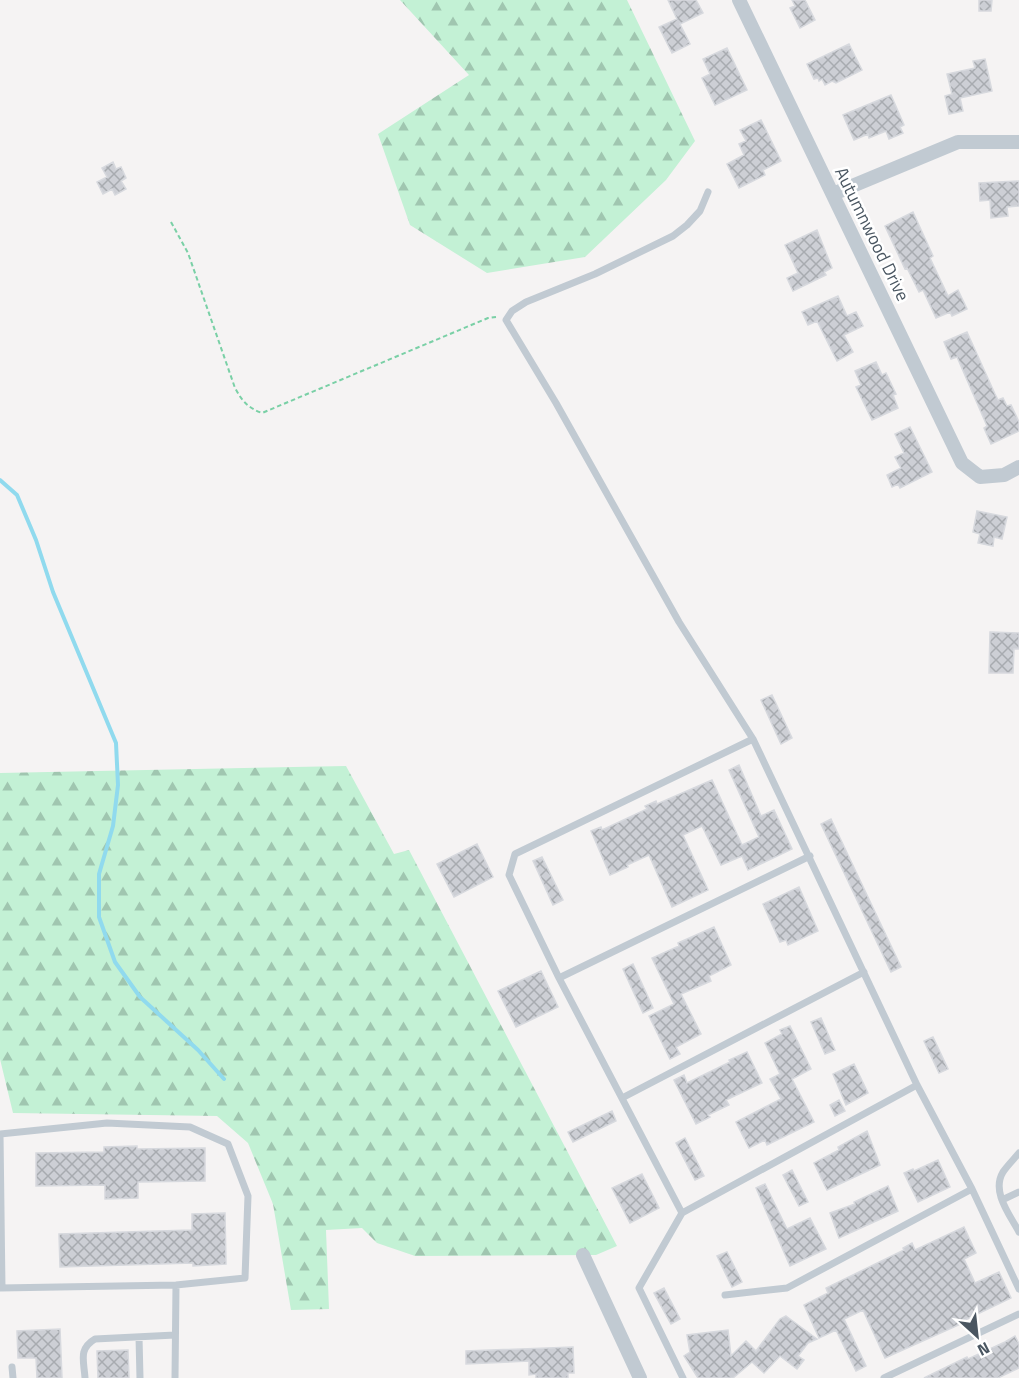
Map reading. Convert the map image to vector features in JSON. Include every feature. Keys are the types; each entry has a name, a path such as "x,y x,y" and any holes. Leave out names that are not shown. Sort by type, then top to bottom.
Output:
{"street":[{"name":"Autumnwood Drive","path":"739,0 962,463 980,477 1004,475 1019,467"},
{"path":"832,194 958,142 1019,142"},
{"path":"583,1255 639,1378"}],"lane":[{"path":"708,192 700,211 673,236 594,274 526,302 512,311 508,316 508,324 561,412 655,581 704,664 753,739 917,1085 972,1189 1019,1289"},
{"path":"682,1213 559,978 509,875 515,854 753,739"},
{"path":"559,978 810,856"},
{"path":"622,1098 864,972"},
{"path":"682,1378 639,1288 682,1213 917,1085"},
{"path":"107,1123 190,1127 228,1144 248,1196 245,1278 176,1285 1,1288 0,1134 107,1123"},
{"path":"1019,1153 1002,1174 998,1187 1002,1200 1019,1232"},
{"path":"725,1295 787,1288 972,1189"},
{"path":"1002,1200 1019,1192"},
{"path":"175,1378 176,1285"},
{"path":"884,1378 1019,1314"},
{"path":"85,1378 83,1350 95,1339 175,1335"},
{"path":"139,1337 140,1378"},
{"path":"12,1367 12,1378"}],"path":[{"path":"171,222 188,252 235,388 243,402 251,409 262,413 488,318 508,316"}],"green space":[{"path":"400,0 627,0 695,141 666,180 585,257 487,273 410,225 378,134 469,75"},
{"path":"346,766 394,854 409,850 617,1246 596,1255 415,1256 377,1243 362,1228 326,1230 329,1309 291,1310 273,1204 248,1143 217,1116 13,1113 0,1059 0,773"}],"building":[{"path":"668,0 696,0 703,13 680,24 690,44 672,53 659,27 677,19"},
{"path":"792,0 805,0 815,20 800,28 790,8 795,6"},
{"path":"979,0 992,0 991,11 979,11"},
{"path":"849,44 862,70 836,83 832,81 825,85 822,79 819,81 818,78 814,79 807,64"},
{"path":"727,48 747,90 715,105 702,78 710,74 703,59"},
{"path":"985,59 992,91 960,98 963,111 949,114 945,96 952,94 947,74 975,68 973,61"},
{"path":"891,95 904,125 900,127 903,133 889,139 886,131 869,138 868,134 854,140 843,115"},
{"path":"761,120 781,161 763,170 765,175 739,188 727,164 744,155 739,144 746,141 740,130"},
{"path":"113,162 116,169 121,167 126,178 121,181 126,189 115,195 112,189 103,194 97,182 107,177 102,168"},
{"path":"1019,181 1019,206 1007,207 1008,216 991,218 990,200 980,201 979,183"},
{"path":"913,212 933,256 930,258 948,296 958,290 967,309 952,316 950,312 936,318 923,290 919,292 907,268 905,269 885,226"},
{"path":"817,230 832,268 824,272 826,275 793,291 787,278 798,273 785,245"},
{"path":"838,296 847,316 856,312 863,326 844,335 853,352 837,361 817,321 808,325 802,312"},
{"path":"967,332 998,400 1003,398 1007,406 1011,405 1019,422 1019,431 991,444 984,428 987,426 957,357 951,359 944,342"},
{"path":"876,362 882,375 886,373 896,394 893,395 898,408 872,420 856,387 861,385 855,371"},
{"path":"910,427 932,472 900,488 898,484 892,487 887,475 901,468 895,457 904,453 895,434"},
{"path":"977,511 1007,517 1002,539 994,537 993,546 978,543 980,534 973,532"},
{"path":"990,632 1019,633 1019,649 1014,649 1013,673 989,673"},
{"path":"772,695 792,738 781,744 761,700"},
{"path":"739,765 761,816 774,810 792,849 748,870 742,856 721,865 702,826 683,835 708,890 672,907 649,855 610,875 591,831 601,827 602,830 647,809 645,806 656,801 657,804 712,780 742,845 759,837 729,770"},
{"path":"831,819 901,967 891,972 821,824"},
{"path":"477,844 493,877 454,897 437,864"},
{"path":"542,857 563,900 553,905 533,861"},
{"path":"799,887 818,931 788,945 786,940 780,942 763,904"},
{"path":"714,927 731,965 709,976 711,981 681,994 701,1034 676,1047 680,1054 670,1059 649,1016 674,1004 652,958"},
{"path":"633,964 653,1008 643,1013 623,969"},
{"path":"541,971 558,1007 516,1027 498,991"},
{"path":"821,1018 835,1050 825,1054 811,1022"},
{"path":"790,1026 811,1069 792,1079 814,1122 767,1145 765,1140 749,1148 736,1122 781,1099 770,1079 780,1074 765,1043 782,1034 780,1030"},
{"path":"933,1037 948,1069 939,1073 924,1041"},
{"path":"747,1052 762,1083 726,1100 729,1105 708,1115 710,1117 696,1124 674,1080 684,1075 687,1083"},
{"path":"854,1064 868,1093 846,1105 833,1074"},
{"path":"839,1100 845,1111 835,1116 830,1105"},
{"path":"612,1111 616,1121 573,1142 568,1132"},
{"path":"867,1131 880,1165 827,1190 814,1163"},
{"path":"685,1138 704,1176 695,1180 676,1143"},
{"path":"137,1146 137,1149 205,1148 205,1181 138,1182 138,1198 105,1199 105,1185 36,1186 36,1153 104,1152 104,1147"},
{"path":"938,1160 950,1187 918,1202 904,1173"},
{"path":"792,1170 808,1202 799,1206 783,1175"},
{"path":"642,1174 659,1208 630,1223 612,1188"},
{"path":"765,1184 787,1229 810,1218 826,1249 790,1266 756,1188"},
{"path":"888,1186 898,1211 839,1238 830,1213 855,1204 854,1202"},
{"path":"225,1213 226,1264 60,1267 59,1234 192,1230 192,1214"},
{"path":"964,1227 976,1253 964,1259 975,1283 999,1272 1011,1298 965,1322 885,1358 863,1310 844,1319 866,1366 856,1371 836,1330 819,1338 804,1305 828,1293 826,1288 904,1250 903,1248 912,1243 915,1250"},
{"path":"727,1252 742,1282 732,1287 717,1256"},
{"path":"664,1288 680,1319 671,1324 654,1293"},
{"path":"786,1316 817,1339 808,1343 798,1356 804,1360 797,1369 780,1356 764,1373 752,1362 733,1378 698,1378 684,1356 690,1352 687,1335 728,1330 731,1356 746,1341 756,1351 780,1319"},
{"path":"60,1329 62,1378 37,1378 36,1358 18,1358 17,1331"},
{"path":"1015,1336 1019,1344 1019,1368 998,1378 924,1378 1005,1342"},
{"path":"573,1347 574,1373 568,1373 568,1378 536,1378 536,1374 529,1375 529,1361 466,1364 466,1351"},
{"path":"128,1350 129,1378 98,1378 97,1351"}],"waterway":[{"path":"0,480 17,495 36,540 53,592 116,743 118,785 113,826 99,874 99,917 115,962 140,997 198,1050 224,1079"}]}
